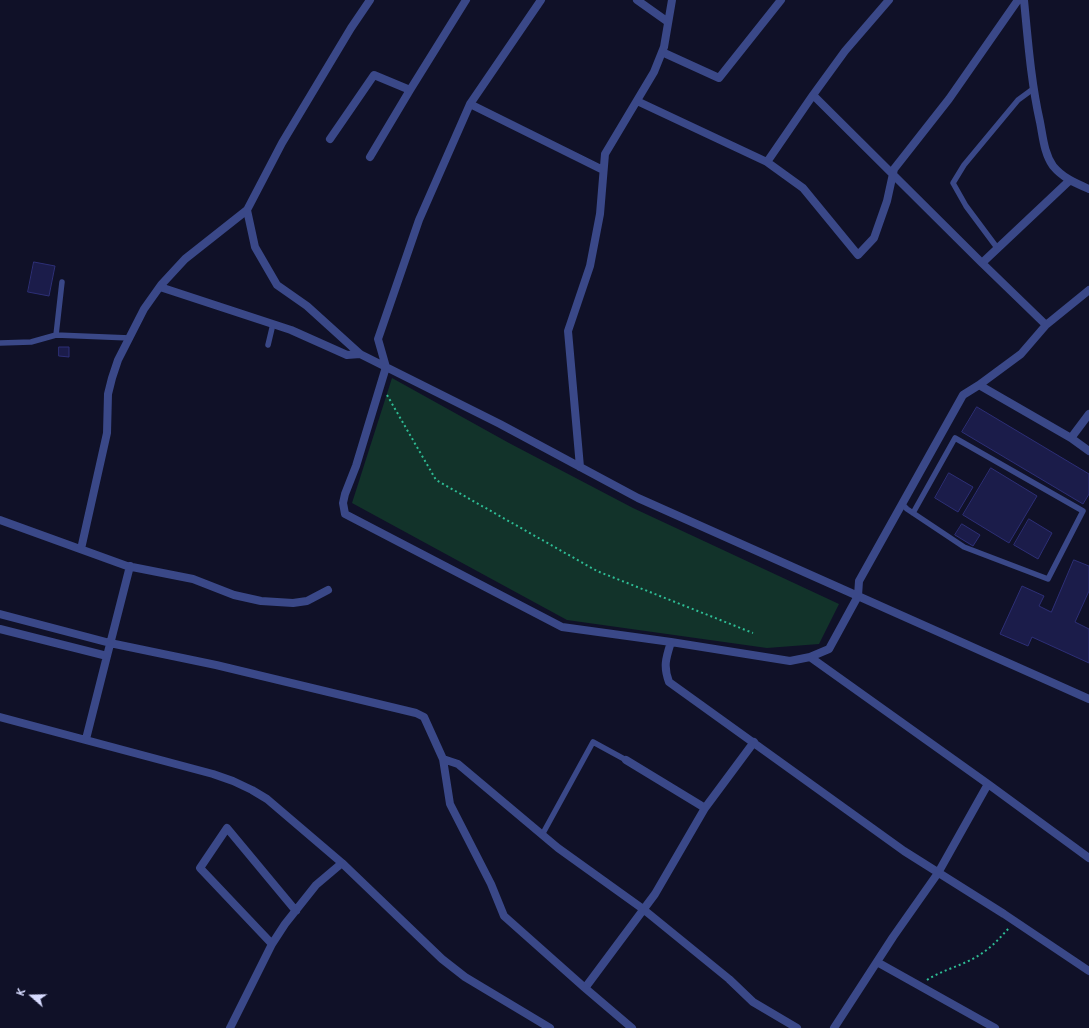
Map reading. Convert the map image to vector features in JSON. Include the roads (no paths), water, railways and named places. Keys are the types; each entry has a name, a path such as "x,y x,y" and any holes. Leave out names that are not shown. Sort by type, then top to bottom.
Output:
{"street":[{"path":"81,549 107,433 108,394 112,378 118,360 144,309 185,259 247,210 282,144 351,28 370,0"},
{"path":"370,157 466,0"},
{"path":"541,0 470,104 419,220 378,339 386,367 356,466 345,494 343,503 345,514 562,627 671,642 790,661 810,657 829,650 858,596 859,581 963,395 1021,354 1046,325 1089,290"},
{"path":"637,0 668,22"},
{"path":"580,467 568,331 590,266 600,214 605,154 654,72 662,52 672,0"},
{"path":"662,52 719,78 781,0"},
{"path":"767,162 845,52 889,0"},
{"path":"637,101 767,162 803,188 858,255 874,238 887,201 894,169 949,99 1018,0"},
{"path":"1024,0 1033,89 1045,150 1054,167 1070,181 1089,189"},
{"path":"330,138 374,75 410,90"},
{"path":"813,96 1046,325"},
{"path":"470,104 603,170"},
{"path":"982,263 1070,181"},
{"path":"247,210 255,247 277,285 307,306 360,354 500,424 638,498 1089,699"},
{"path":"160,288 291,330 347,355 360,354"},
{"path":"979,385 1070,438 1089,451"},
{"path":"1070,438 1089,414"},
{"path":"0,520 130,566 193,579 234,595 261,601 293,603 308,601 328,590"},
{"path":"86,739 130,566"},
{"path":"0,614 110,643 216,665 416,713 424,717 443,759 450,804 491,884 504,916 584,988 632,1028"},
{"path":"0,629 107,656"},
{"path":"671,642 665,662 665,672 669,682 904,851 1089,970"},
{"path":"810,657 1089,858"},
{"path":"0,717 213,774 252,790 283,811 342,863 442,959 465,977 550,1028"},
{"path":"584,988 654,894 705,808 754,742"},
{"path":"443,759 458,764 558,848 643,909 729,979 754,1002 797,1028"},
{"path":"626,760 705,808"},
{"path":"834,1028 920,896 938,873 988,784"},
{"path":"272,944 200,868 227,828 296,911"},
{"path":"230,1028 272,944 316,885 342,863"},
{"path":"877,962 995,1028"}],"lane":[{"path":"998,249 966,206 954,183 964,165 1013,106 1026,93 1033,89"},
{"path":"56,335 62,282"},
{"path":"268,345 273,324"},
{"path":"0,343 31,342 56,335 130,338"},
{"path":"902,504 914,513 964,547 1048,579 1083,511 955,438 914,513"},
{"path":"542,835 593,742 626,760"}]}
